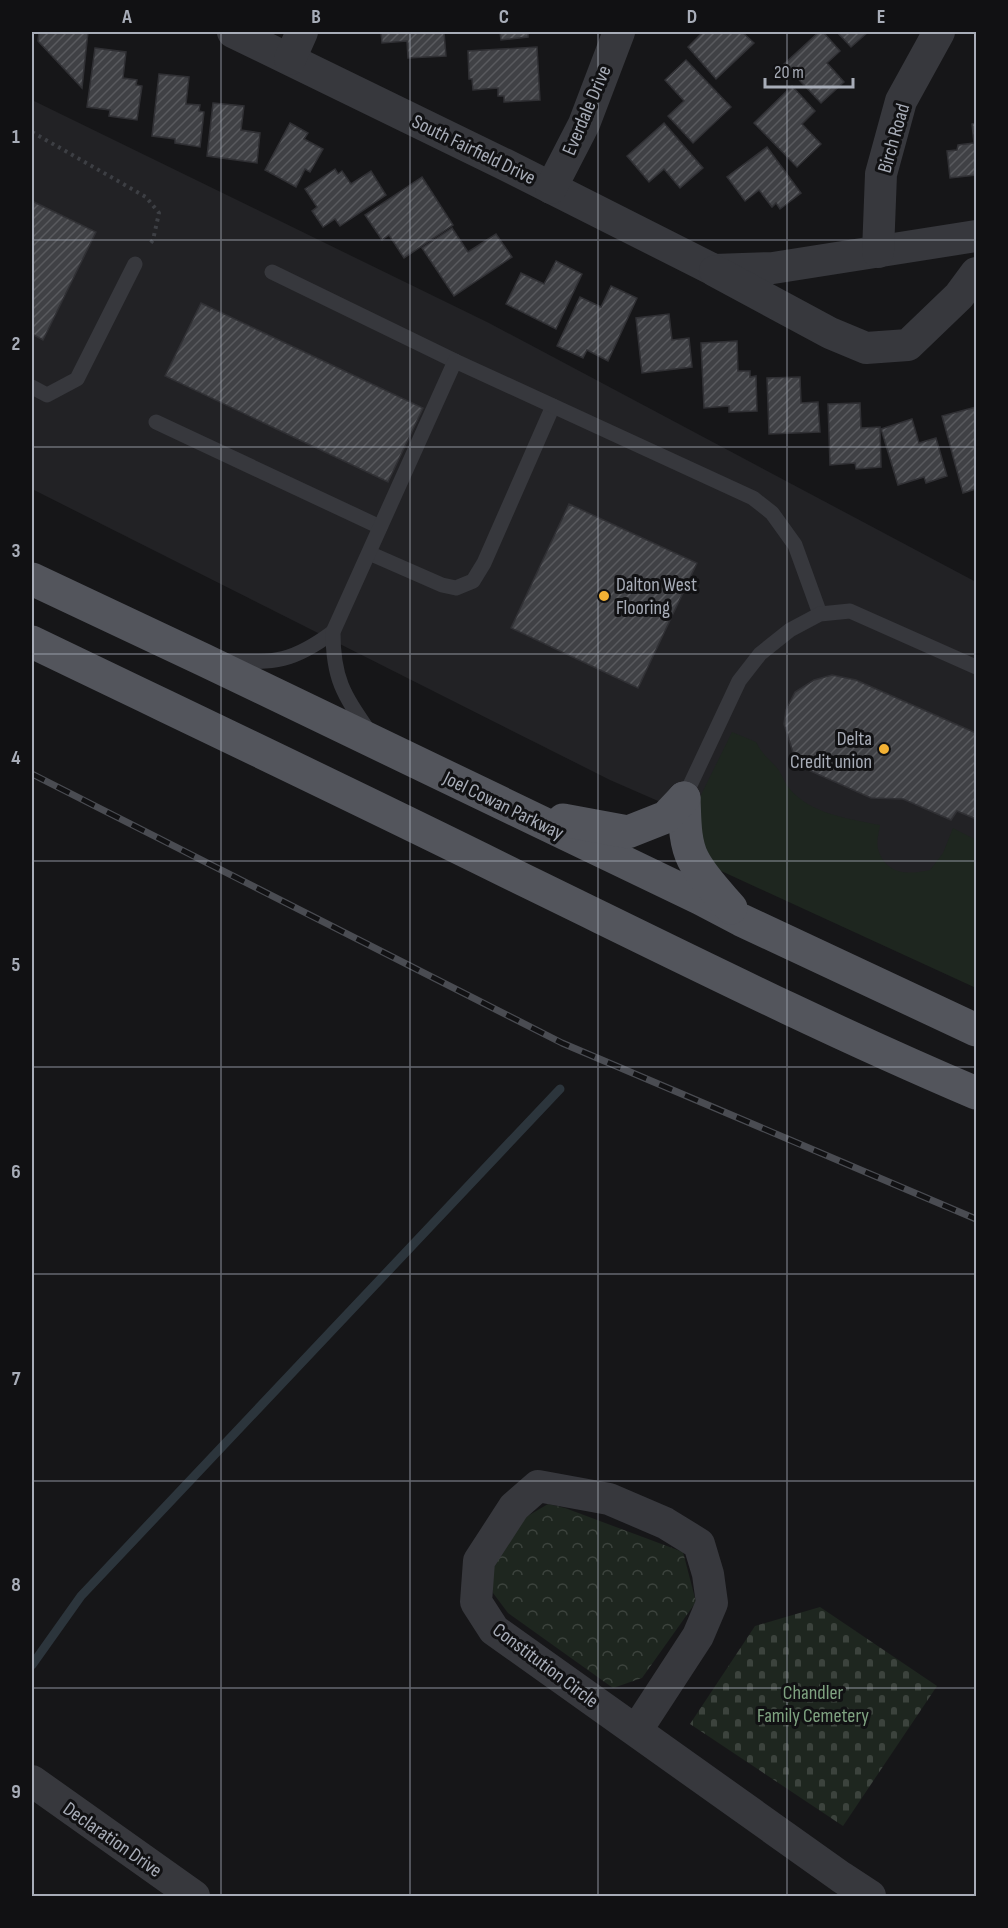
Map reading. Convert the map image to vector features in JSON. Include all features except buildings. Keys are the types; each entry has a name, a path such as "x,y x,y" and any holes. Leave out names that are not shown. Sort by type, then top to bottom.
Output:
{"main road":[{"name":"Joel Cowan Parkway","path":"32,579 741,920 976,1030"},
{"path":"32,642 906,1063 976,1093"},
{"path":"520,812 628,832 666,816 684,798"},
{"path":"684,798 686,836 693,858 709,883 741,920"}],"street":[{"name":"South Fairfield Drive","path":"233,32 296,45 551,188 714,270 830,333 866,348 908,345 959,297 976,273"},
{"name":"Everdale Drive","path":"551,188 584,124 619,32"},
{"name":"Birch Road","path":"878,252 880,174 901,101 939,32"},
{"name":"South Fairfield Drive","path":"714,270 773,268 976,236"},
{"name":"Constitution Circle","path":"636,1731 698,1636 712,1603 708,1574 699,1544 665,1523 609,1499 538,1486 514,1507 479,1561 476,1602 494,1630 636,1731 834,1887 870,1896"},
{"name":"Declaration Drive","path":"32,1781 194,1896"}],"lane":[{"path":"32,387 47,395 77,379 135,264"},
{"path":"272,272 455,361 753,498 772,513 795,545 820,614"},
{"path":"378,745 345,697 339,683 333,654 333,632 455,361"},
{"path":"369,553 442,585 456,588 473,581 484,563 553,406"},
{"path":"156,422 380,527"},
{"path":"684,798 739,681 760,654 790,630 820,614 850,611 976,667"},
{"path":"204,660 273,661 291,657 312,648 333,632"}],"path":[{"path":"32,132 146,198 159,213 153,240 135,264"}],"shaded area":[{"path":"32,100 489,323 976,582 976,940 610,780 32,489"}],"green space":[{"path":"732,732 756,742 779,770 789,788 808,804 831,814 880,825 878,849 886,864 892,868 906,872 930,870 943,853 953,828 976,840 976,988 719,870 702,849 699,799"},
{"path":"548,1504 565,1508 683,1552 696,1602 642,1678 613,1688 508,1613 493,1593 491,1564 526,1517"},
{"name":"Chandler Family Cemetery","path":"820,1607 937,1686 843,1826 690,1724 755,1626"}],"waterway":[{"path":"32,1665 81,1596 560,1089"}],"railway":[{"path":"32,774 562,1043 976,1219"}],"place":[{"name":"Dalton West Flooring","path":"604,596"},
{"name":"Delta Credit union","path":"884,749"}]}
